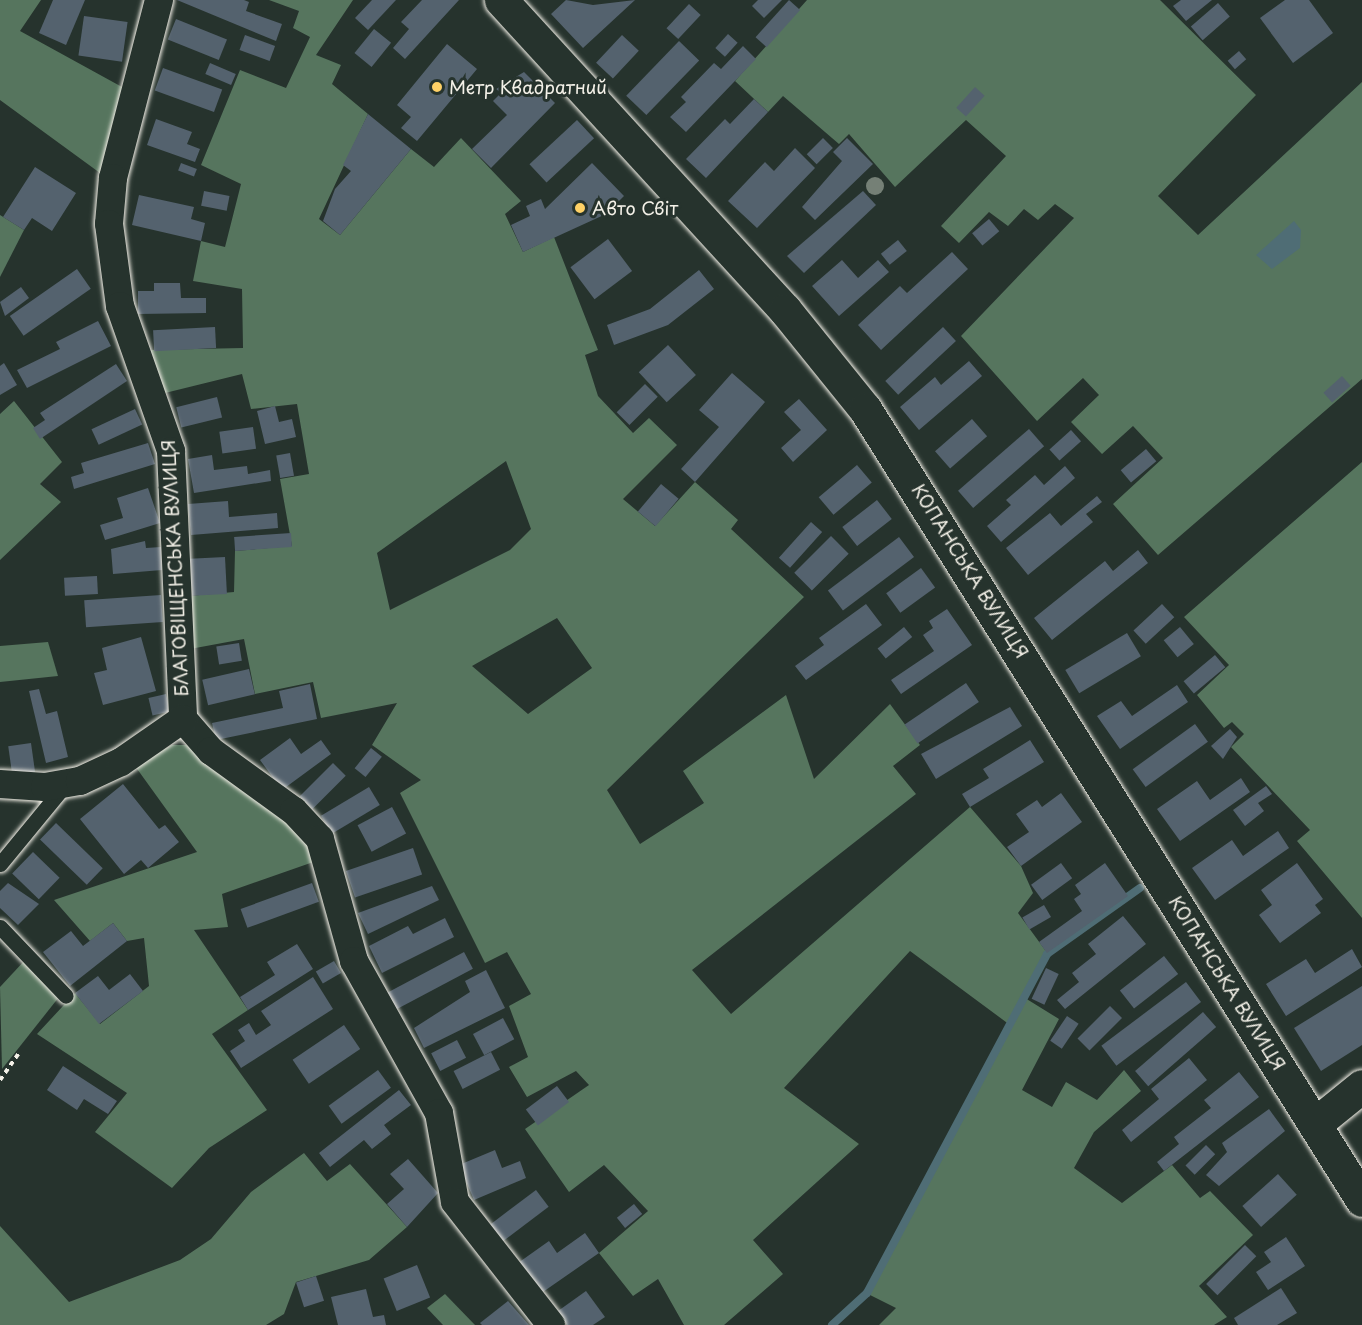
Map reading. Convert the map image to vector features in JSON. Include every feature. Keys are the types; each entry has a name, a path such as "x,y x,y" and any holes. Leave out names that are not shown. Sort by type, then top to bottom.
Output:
{"main road":[{"name":"КОПАНСЬКА ВУЛИЦЯ","path":"501,0 785,310 865,409 1362,1200"},
{"path":"1314,1124 1362,1086"}],"street":[{"name":"БЛАГОВІЩЕНСЬКА ВУЛИЦЯ","path":"159,0 114,178 109,224 120,306 171,452 183,719 211,750 294,811 320,839 354,961 439,1113 456,1202 551,1325"},
{"name":"БЛАГОВІЩЕНСЬКА ВУЛИЦЯ","path":"0,784 64,786 121,762 183,719"}],"lane":[{"name":"БЛАГОВІЩЕНСЬКА ВУЛИЦЯ","path":"0,864 64,786"},
{"path":"0,927 66,996"}],"path":[{"path":"0,1080 18,1054"}],"green space":[{"path":"0,0 41,0 20,31 122,87 100,173 0,100"},
{"path":"269,0 353,0 316,55 341,65 332,84 368,114 319,219 340,235 411,149 434,167 461,138 521,201 505,214 523,252 554,237 598,350 585,355 598,396 633,433 649,418 677,445 623,499 655,526 695,482 738,520 731,529 804,597 607,790 640,844 704,803 683,771 786,695 814,779 890,704 920,745 893,766 916,794 692,970 731,1014 970,807 1021,866 1033,893 1018,913 1048,954 1025,998 1059,1019 1022,1090 1052,1107 1066,1082 1097,1100 1124,1070 1141,1091 1094,1132 1074,1168 1122,1203 1172,1165 1200,1198 1210,1191 1253,1235 1199,1286 1227,1317 1214,1325 879,1325 896,1308 868,1294 1010,1025 910,951 784,1088 859,1144 753,1240 783,1274 724,1325 684,1325 658,1279 633,1296 599,1253 648,1211 604,1165 569,1192 525,1129 589,1085 576,1071 527,1097 509,1067 528,1057 509,1006 531,994 507,952 485,963 400,793 421,780 372,745 397,703 321,718 313,682 255,694 244,639 190,649 188,596 234,592 235,551 292,546 280,479 309,474 297,404 251,409 242,374 165,393 148,350 243,348 242,289 193,281 201,241 225,247 241,184 201,165 240,70 286,88 310,37 293,28 299,11","holes":["506,461 531,529 510,550 390,610 377,553","557,618 592,668 528,714 472,666"]},
{"path":"807,0 1160,0 1256,95 1158,196 1198,235 1362,82 1362,379 1158,555 1113,504 1163,458 1133,426 1102,454 1071,422 1099,395 1083,378 1037,421 961,336 1074,218 1055,204 1038,220 1024,209 1008,226 989,212 959,243 941,226 1006,156 966,120 895,187 849,134 839,144 783,96 768,112 735,81"},
{"path":"0,215 24,230 0,277"},
{"path":"14,401 62,462 40,484 61,502 0,560 0,414"},
{"path":"1362,462 1362,918 1297,841 1310,830 1231,747 1244,734 1232,722 1224,728 1197,695 1229,665 1184,617"},
{"path":"48,642 58,676 0,682 0,646"},
{"path":"172,745 186,745 290,821 319,860 222,894 228,927 194,930 248,1010 212,1034 267,1110 209,1148 172,1188 95,1132 127,1093 37,1034 75,993 100,1024 149,986 144,938 127,941 113,923 90,941 54,900 197,852 135,766"},
{"path":"26,959 59,997 2,1069 0,987"},
{"path":"304,1153 327,1181 350,1164 407,1227 369,1260 296,1282 284,1314 266,1325 0,1325 0,1226 69,1302 180,1260 211,1239 251,1192"},
{"path":"445,1294 475,1325 443,1325 427,1308"}],"water":[{"path":"1294,221 1301,230 1300,248 1272,269 1256,255"}],"building":[{"path":"53,0 85,0 66,45 39,33"},
{"path":"177,0 244,0 249,2 246,11 282,24 276,41"},
{"path":"372,0 396,0 368,30 355,18"},
{"path":"422,0 459,0 405,59 393,48 409,29 401,22"},
{"path":"566,0 593,5 635,0 583,48 551,14"},
{"path":"758,0 782,0 764,18 752,6"},
{"path":"789,0 800,10 767,47 756,37"},
{"path":"1181,0 1212,0 1186,21 1173,6"},
{"path":"1285,0 1309,0 1333,33 1293,63 1260,18"},
{"path":"1218,3 1230,17 1203,40 1191,27"},
{"path":"689,4 701,15 678,39 666,28"},
{"path":"84,16 128,22 122,62 78,56"},
{"path":"176,19 227,40 219,60 168,39"},
{"path":"374,29 391,43 372,67 354,53"},
{"path":"728,34 738,43 725,57 715,48"},
{"path":"245,35 275,46 270,61 240,50"},
{"path":"622,35 639,51 613,78 596,63"},
{"path":"679,41 699,60 646,115 626,96"},
{"name":"Метр Квадратний","path":"447,44 477,69 417,141 401,128 411,117 397,105"},
{"path":"743,46 756,59 686,132 670,117 686,102 681,97 714,63 721,69"},
{"path":"1239,51 1246,59 1235,69 1228,61"},
{"path":"210,63 236,74 231,85 205,74"},
{"path":"163,68 222,90 214,112 155,91"},
{"path":"524,72 555,103 491,168 472,149 507,115 493,101 501,93 496,89"},
{"path":"975,87 985,96 966,117 956,108"},
{"path":"754,99 768,112 706,178 686,159 725,119 730,124"},
{"path":"368,114 411,149 340,235 323,221 335,189 351,171 343,165"},
{"path":"156,119 192,132 187,144 200,149 195,162 147,145"},
{"path":"577,120 594,138 547,183 529,164"},
{"path":"823,138 833,148 817,164 807,154"},
{"path":"847,138 873,164 815,220 802,207 842,161 833,152"},
{"path":"795,148 815,168 757,228 728,201 765,162 774,171"},
{"path":"181,163 197,169 194,177 178,170"},
{"name":"Авто Світ","path":"592,163 624,196 606,214 523,252 511,225 530,216 526,206 541,199 545,209"},
{"path":"35,167 76,193 52,231 32,218 24,230 3,217"},
{"path":"204,191 230,196 227,211 201,206"},
{"path":"863,191 876,205 804,273 787,256"},
{"path":"139,195 194,207 191,219 205,223 201,241 132,225"},
{"path":"989,219 999,231 982,245 972,233"},
{"path":"608,239 632,271 595,299 570,267"},
{"path":"898,240 907,251 890,265 881,254"},
{"path":"952,252 968,269 881,350 858,325 900,286 907,293"},
{"path":"842,260 858,278 878,260 889,272 839,316 812,286"},
{"path":"77,269 91,289 24,336 10,316"},
{"path":"699,270 714,289 668,325 614,345 607,325 650,309"},
{"path":"154,283 180,283 181,298 206,298 206,313 138,314 138,291 154,291"},
{"path":"21,287 29,298 5,316 0,302"},
{"path":"98,321 111,346 27,388 17,370 60,349 56,342"},
{"path":"215,327 216,348 154,351 153,330"},
{"path":"943,327 956,341 898,395 885,381"},
{"path":"668,345 696,375 667,402 639,372"},
{"path":"969,361 982,376 919,430 900,407 935,377 941,385"},
{"path":"4,363 17,385 0,395 0,366"},
{"path":"116,364 127,381 40,439 33,428 45,420 40,413"},
{"path":"732,373 765,402 695,482 681,469 719,427 699,410"},
{"path":"1342,376 1351,386 1332,402 1323,393"},
{"path":"645,384 658,397 629,425 617,412"},
{"path":"217,397 222,417 181,428 176,407"},
{"path":"799,399 827,430 793,462 781,448 801,430 784,412"},
{"path":"275,406 279,422 292,419 296,437 265,444 257,411"},
{"path":"135,409 142,424 99,445 91,429"},
{"path":"972,419 987,436 950,469 935,451"},
{"path":"253,427 256,449 222,454 219,432"},
{"path":"1029,429 1044,446 973,508 958,491"},
{"path":"1071,430 1081,441 1059,461 1049,449"},
{"path":"148,443 155,464 74,489 71,477 84,473 81,463"},
{"path":"1146,449 1156,461 1131,482 1121,470"},
{"path":"290,453 294,476 280,478 276,455"},
{"path":"212,455 214,470 247,466 248,474 270,470 271,481 194,493 188,459"},
{"path":"857,465 872,483 833,515 819,497"},
{"path":"1065,466 1075,478 1001,542 987,526 1011,505 1006,500 1035,475 1044,485"},
{"path":"661,484 679,499 655,526 638,512"},
{"path":"148,488 160,523 105,540 100,525 123,518 117,498"},
{"path":"1097,496 1102,502 1086,514 1093,522 1028,575 1006,548 1050,513 1061,526"},
{"path":"877,500 892,519 857,546 842,527"},
{"path":"228,501 229,517 277,513 278,528 191,535 188,504"},
{"path":"811,522 822,532 790,568 779,558"},
{"path":"291,533 292,547 235,551 234,537"},
{"path":"831,536 849,554 812,590 794,573"},
{"path":"899,537 914,557 843,611 828,591"},
{"path":"145,541 146,548 161,547 162,570 113,574 111,549"},
{"path":"1138,550 1148,563 1052,640 1034,618 1105,561 1113,571"},
{"path":"225,557 227,594 192,596 190,559"},
{"path":"921,568 935,587 900,613 886,593"},
{"path":"97,576 98,594 65,596 64,578"},
{"path":"161,595 163,622 86,627 84,600"},
{"path":"866,604 882,625 806,680 795,666 824,645 819,638"},
{"path":"1162,604 1174,617 1146,644 1133,631"},
{"path":"947,609 972,645 901,694 891,680 934,651 923,635 933,628 929,621"},
{"path":"904,627 912,637 886,658 878,648"},
{"path":"1180,627 1194,644 1178,657 1164,640"},
{"path":"1127,633 1141,656 1079,693 1065,670"},
{"path":"141,637 156,691 103,705 94,673 107,670 102,648"},
{"path":"239,643 242,661 219,664 216,647"},
{"path":"1215,655 1225,667 1194,694 1184,681"},
{"path":"249,669 255,694 208,705 202,680"},
{"path":"966,683 979,702 918,743 905,724"},
{"path":"310,684 317,719 216,740 212,723 283,708 279,691"},
{"path":"1177,685 1188,702 1120,749 1097,716 1121,701 1132,716"},
{"path":"39,689 46,714 57,711 68,757 46,763 29,691"},
{"path":"166,694 170,712 153,716 148,698"},
{"path":"1010,707 1022,726 936,779 921,754"},
{"path":"1195,724 1208,742 1146,787 1133,769"},
{"path":"1230,729 1237,737 1223,759 1211,746"},
{"path":"290,738 301,754 321,740 331,754 282,790 260,760"},
{"path":"1030,740 1044,762 970,807 962,794 989,778 983,769"},
{"path":"31,743 35,773 12,776 8,746"},
{"path":"371,748 382,757 366,777 355,768"},
{"path":"333,763 346,776 312,809 300,796"},
{"path":"1241,778 1250,792 1180,841 1157,809 1197,781 1210,800"},
{"path":"123,784 159,829 165,825 179,842 148,868 141,860 124,874 80,819"},
{"path":"1266,786 1272,794 1258,803 1264,811 1245,826 1233,810"},
{"path":"369,787 380,805 332,834 321,816"},
{"path":"1061,793 1082,822 1021,866 1007,847 1029,832 1016,814 1037,800 1042,807"},
{"path":"392,807 406,833 372,852 358,825"},
{"path":"56,823 103,868 87,885 40,840"},
{"path":"1278,831 1289,848 1215,900 1192,868 1232,840 1243,856"},
{"path":"413,848 422,874 355,898 346,871"},
{"path":"33,852 60,878 39,899 12,874"},
{"path":"1061,863 1072,878 1042,900 1031,885"},
{"path":"1105,863 1128,896 1047,953 1039,942 1082,911 1074,899 1081,894 1075,885"},
{"path":"1297,863 1323,899 1315,905 1321,913 1280,943 1259,915 1272,905 1261,890"},
{"path":"8,883 39,904 18,925 0,908 0,891"},
{"path":"312,883 319,902 247,928 241,909"},
{"path":"432,886 439,900 368,934 358,913"},
{"path":"1044,905 1051,917 1029,930 1022,918"},
{"path":"1123,916 1146,944 1065,1009 1057,1000 1079,982 1072,973 1096,954 1088,944"},
{"path":"445,918 454,937 382,973 369,946 408,926 413,934"},
{"path":"113,923 127,941 70,986 43,952 71,931 83,946"},
{"path":"297,944 313,969 248,1010 240,997 275,975 267,962"},
{"path":"1352,949 1362,967 1286,1016 1266,984 1306,959 1315,973"},
{"path":"464,952 473,969 396,1010 387,993"},
{"path":"1164,956 1178,974 1134,1009 1120,990"},
{"path":"334,961 341,973 323,984 316,971"},
{"path":"1046,968 1059,974 1044,1005 1032,999"},
{"path":"486,970 505,1008 424,1048 414,1028 470,992 465,981"},
{"path":"130,974 143,991 99,1024 75,993 98,976 109,990"},
{"path":"313,977 333,1009 241,1068 230,1051 245,1041 238,1030 249,1023 256,1035 271,1025 261,1011"},
{"path":"1186,982 1201,1002 1116,1066 1101,1046"},
{"path":"1362,986 1362,1045 1321,1071 1294,1028"},
{"path":"1110,1006 1122,1018 1089,1051 1077,1039"},
{"path":"1203,1012 1216,1027 1148,1086 1135,1071"},
{"path":"1067,1016 1079,1024 1062,1049 1050,1041"},
{"path":"503,1018 514,1039 484,1055 473,1034"},
{"path":"344,1025 360,1049 309,1084 293,1060"},
{"path":"457,1040 466,1058 440,1071 431,1053"},
{"path":"491,1052 500,1070 463,1089 454,1071"},
{"path":"1189,1058 1207,1080 1131,1142 1122,1130 1159,1099 1151,1089"},
{"path":"63,1066 117,1101 108,1114 84,1099 77,1110 47,1090"},
{"path":"378,1070 391,1088 342,1124 329,1106"},
{"path":"1239,1072 1259,1097 1164,1171 1157,1162 1179,1144 1174,1137 1211,1108 1204,1100"},
{"path":"557,1086 569,1102 538,1125 526,1109"},
{"path":"399,1090 411,1105 384,1125 391,1134 372,1149 364,1140 330,1167 319,1153"},
{"path":"1269,1109 1285,1131 1219,1186 1206,1175 1227,1152 1222,1143"},
{"path":"1206,1145 1215,1154 1195,1175 1185,1166"},
{"path":"495,1150 502,1168 520,1161 526,1178 474,1200 459,1165"},
{"path":"408,1159 438,1193 407,1227 387,1204 404,1189 390,1174"},
{"path":"1278,1174 1297,1195 1261,1227 1242,1206"},
{"path":"536,1190 549,1207 500,1243 487,1227"},
{"path":"634,1204 642,1214 625,1228 617,1218"},
{"path":"585,1233 599,1253 540,1294 518,1263 549,1241 557,1253"},
{"path":"1286,1237 1305,1266 1268,1290 1256,1272 1271,1262 1264,1252"},
{"path":"1245,1245 1256,1256 1217,1295 1206,1284"},
{"path":"417,1265 430,1297 397,1311 384,1278"},
{"path":"316,1276 324,1301 304,1307 296,1282"},
{"path":"1281,1288 1297,1313 1277,1325 1238,1325 1234,1318"},
{"path":"366,1289 373,1317 384,1315 386,1325 338,1325 331,1297"},
{"path":"586,1291 605,1317 593,1325 567,1325 558,1311"},
{"path":"508,1301 529,1325 482,1325 480,1323"}],"waterway":[{"path":"832,1325 867,1293 1047,954 1140,888"}],"place":[{"name":"Метр Квадратний","path":"437,87"},
{"name":"Авто Світ","path":"580,208"}]}
